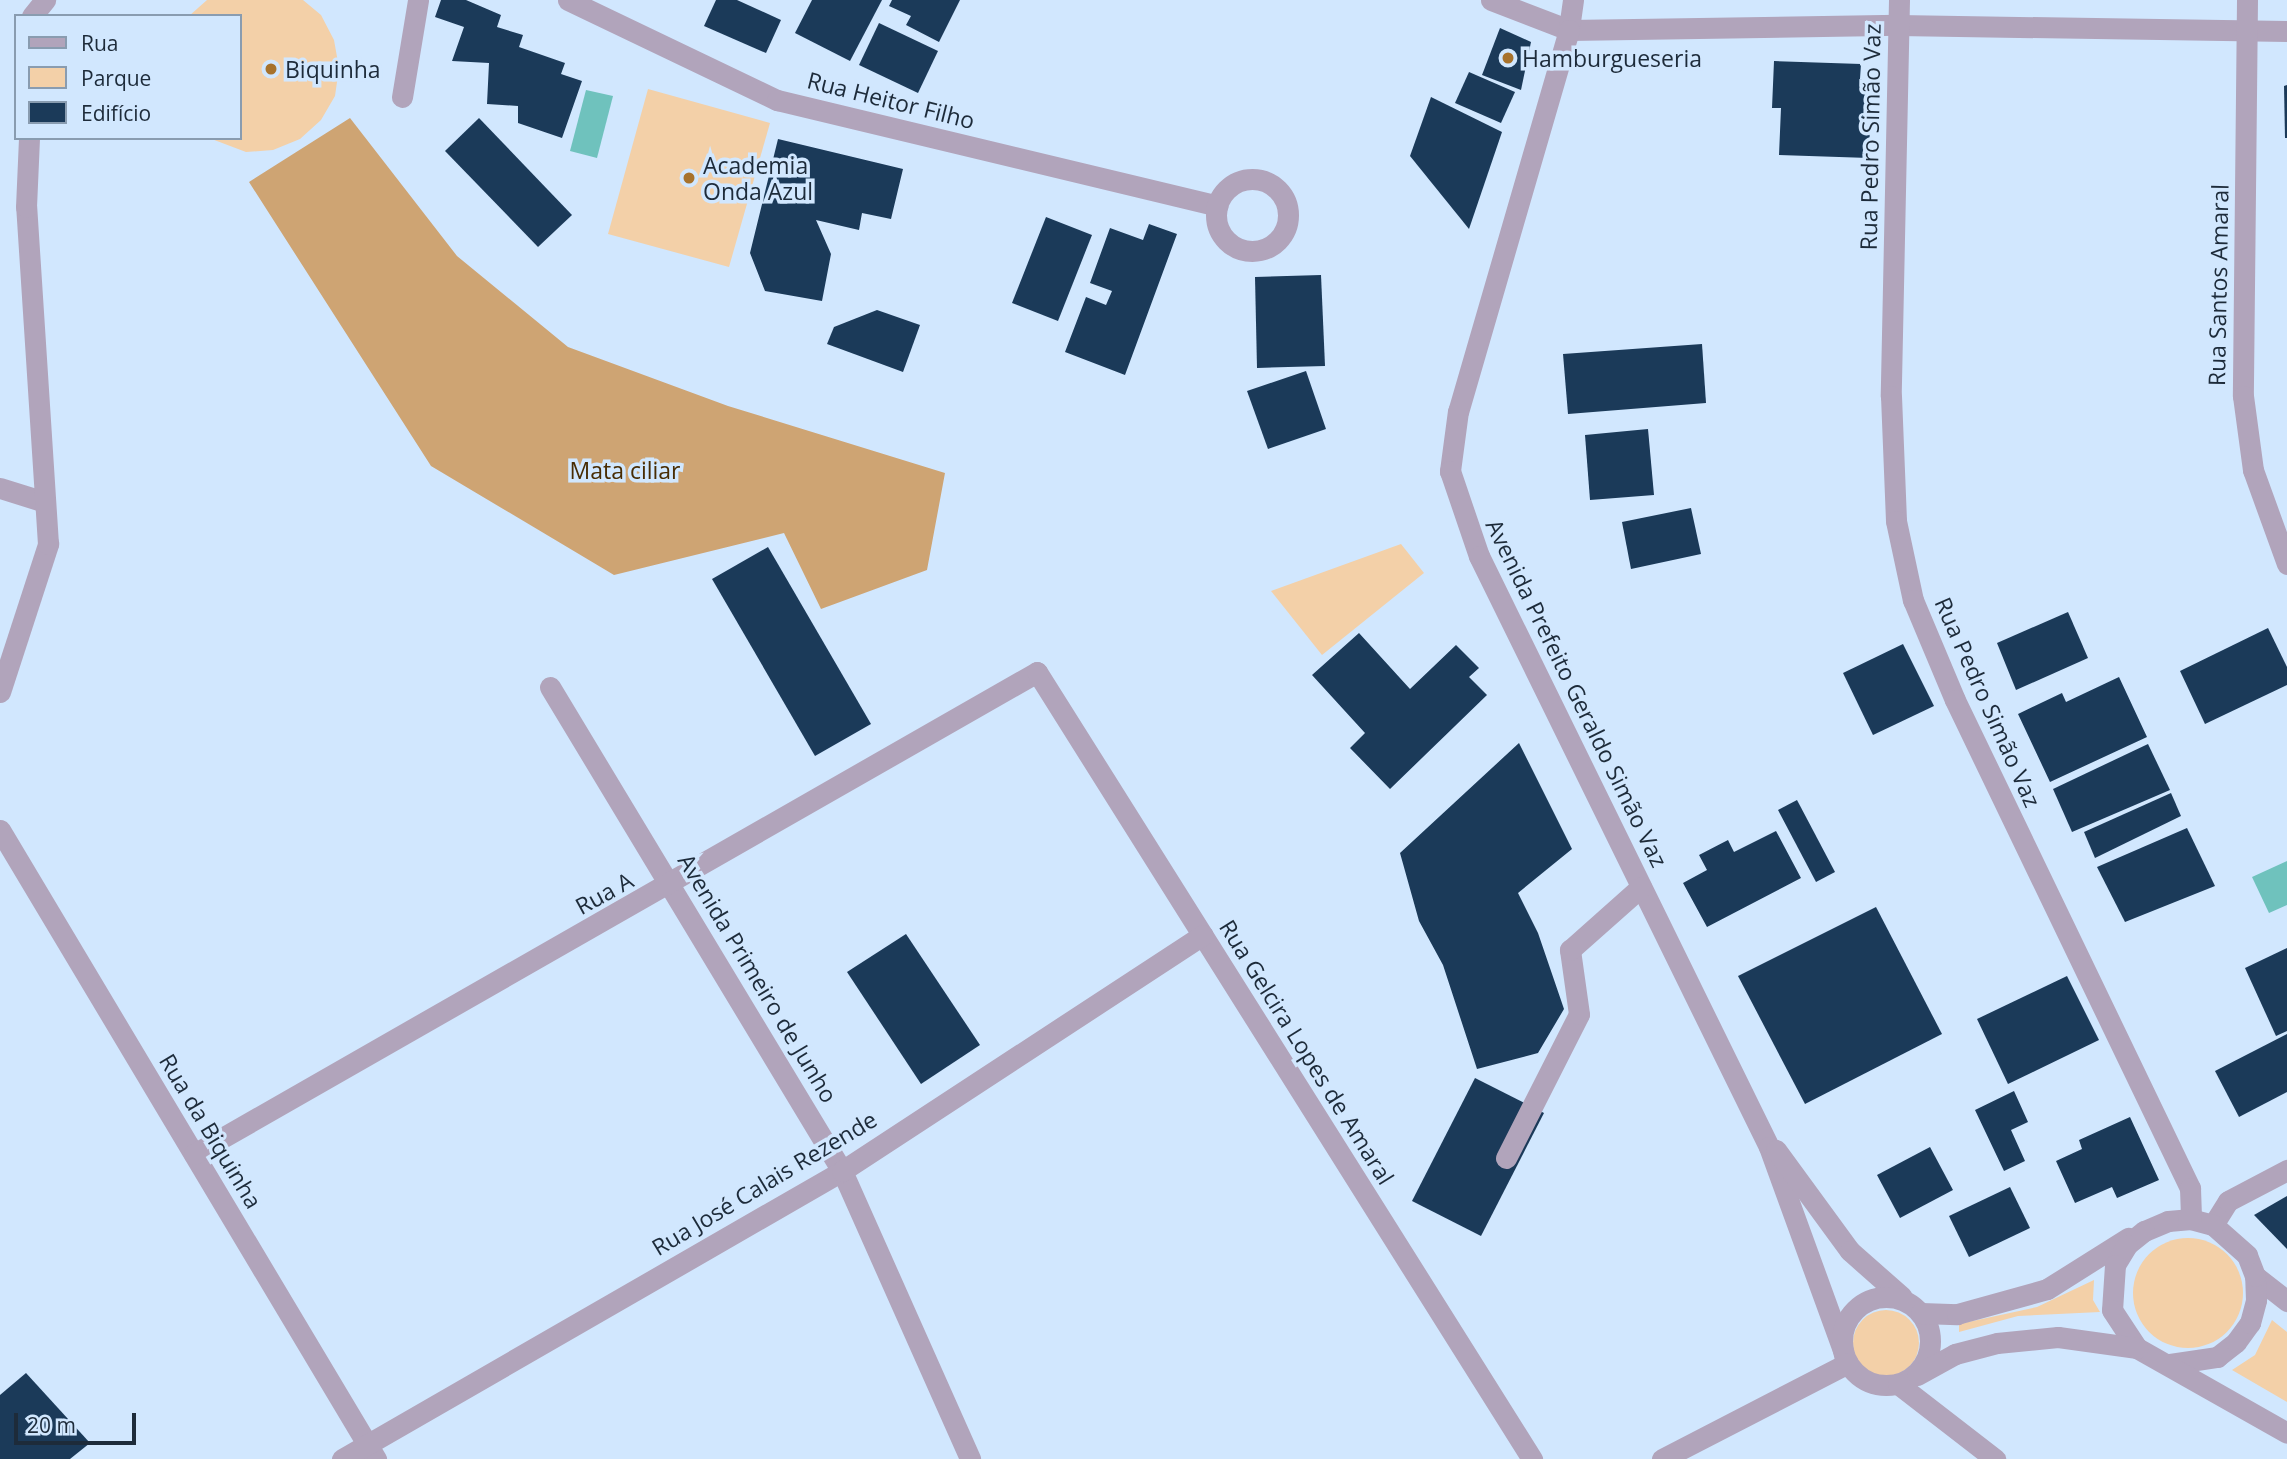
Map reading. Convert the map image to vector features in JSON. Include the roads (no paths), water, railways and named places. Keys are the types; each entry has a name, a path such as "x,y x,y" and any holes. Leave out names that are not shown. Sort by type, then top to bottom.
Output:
{"street":[{"path":"33,14 44,0"},
{"path":"402,97 418,0"},
{"name":"Rua Heitor Filho","path":"568,0 777,100 1217,206"},
{"path":"1491,0 1569,30 1898,25 2287,31"},
{"name":"Avenida Prefeito Geraldo Simão Vaz","path":"1573,0 1569,30 1458,411 1450,471 1479,556 1769,1147 1845,1357"},
{"name":"Rua Pedro Simão Vaz","path":"1899,0 1891,396 1896,521 1913,600 1955,700 2190,1188 2191,1219"},
{"name":"Rua Santos Amaral","path":"2246,0 2243,396 2253,470 2287,564"},
{"path":"0,692 48,544 26,207 29,140"},
{"path":"0,488 45,502"},
{"name":"Rua A","path":"194,1154 672,885 1037,672"},
{"name":"Rua Gelcira Lopes de Amaral","path":"1037,672 1532,1459"},
{"name":"Avenida Primeiro de Junho","path":"550,687 672,885 842,1171 970,1459"},
{"name":"Rua da Biquinha","path":"0,830 372,1451"},
{"path":"1506,1158 1579,1014 1570,950 1641,887"},
{"name":"Rua José Calais Rezende","path":"342,1459 372,1451 842,1171 1203,935"},
{"path":"1759,1127 1850,1251 1879,1281 1915,1308 1931,1340 1923,1367 1905,1380"},
{"path":"2213,1225 2228,1201 2287,1170"},
{"path":"2170,1364 2217,1357 2236,1342 2250,1323 2256,1300 2255,1276 2247,1255 2233,1237 2213,1225 2191,1219 2168,1221 2144,1231 2047,1289 1957,1314 1915,1308 1881,1297 1867,1301 1846,1322 1845,1357 1870,1382 1905,1380 1955,1354 1997,1343 2058,1337 2137,1348 2170,1364 2287,1433"},
{"path":"2137,1348 2112,1310 2110,1287 2115,1265 2127,1245 2144,1231"},
{"path":"2255,1276 2287,1301"},
{"path":"1662,1459 1845,1357"},
{"path":"1905,1380 1995,1459"}],"place":[{"name":"Hamburgueseria","path":"1508,58"},
{"name":"Biquinha","path":"271,69"},
{"name":"Academia Onda Azul","path":"689,178"}],"park label":[{"name":"Mata ciliar","path":"625,470"}]}
